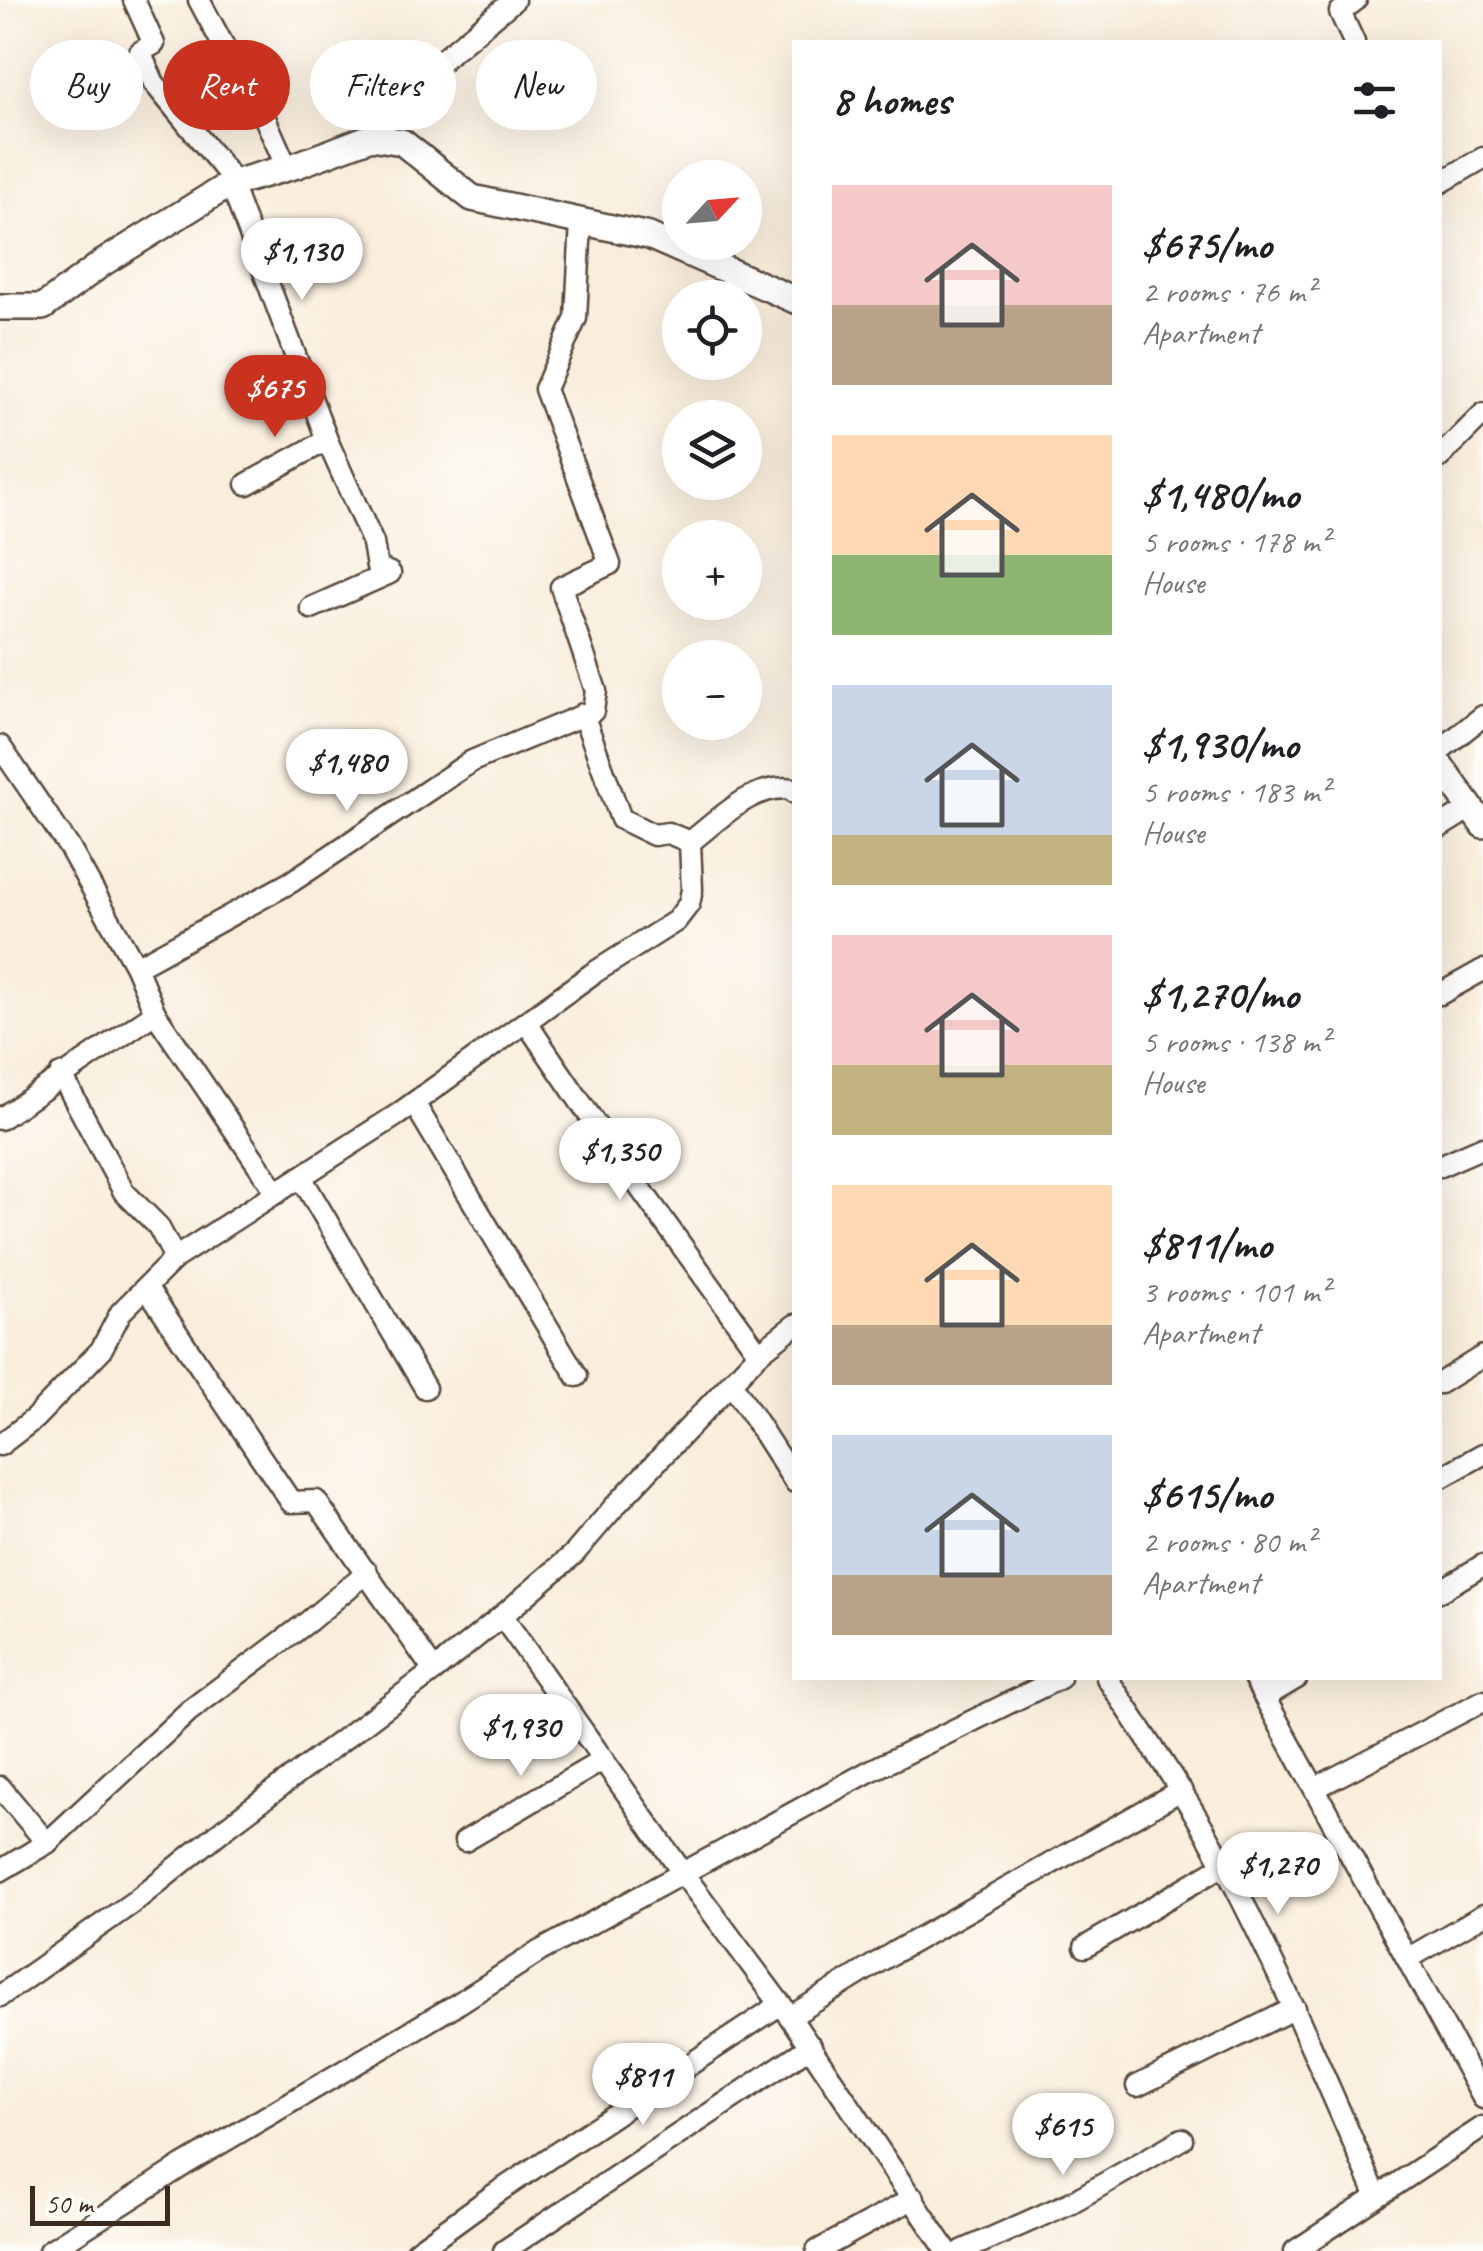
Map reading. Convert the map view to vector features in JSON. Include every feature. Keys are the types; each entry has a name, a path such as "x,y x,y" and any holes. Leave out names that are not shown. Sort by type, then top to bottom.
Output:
{"street":[{"path":"134,0 154,44 140,52 154,83 226,171 327,440 372,543 377,568 390,573 311,608"},
{"path":"200,0 256,98 286,168"},
{"path":"379,138 390,109 428,80 443,59 514,0"},
{"path":"1353,40 1340,12 1356,0"},
{"path":"0,307 42,307 104,262 230,184 371,136 402,142 472,198 649,236 792,299"},
{"path":"1442,182 1483,158"},
{"path":"136,967 291,882 472,761 594,711 596,691 562,587 610,564 544,389 576,318 581,222"},
{"path":"1442,455 1483,414"},
{"path":"247,484 327,440"},
{"path":"584,714 621,820 654,835 668,833 690,842"},
{"path":"1442,748 1483,716"},
{"path":"0,746 68,848 136,967 155,1012 277,1193"},
{"path":"1442,768 1476,817 1442,826"},
{"path":"0,1446 34,1419 101,1350 121,1312 176,1258 414,1103 592,974 676,921 689,904 692,890 688,870 690,842 741,800 782,787 792,790"},
{"path":"1442,993 1483,970"},
{"path":"0,1119 155,1012"},
{"path":"526,1022 759,1353"},
{"path":"61,1074 124,1192 158,1226 176,1258"},
{"path":"414,1103 576,1376"},
{"path":"1442,1165 1483,1147"},
{"path":"301,1177 425,1388"},
{"path":"147,1288 292,1502 316,1501 434,1671"},
{"path":"0,1996 135,1900 502,1616 574,1554 759,1353 792,1328"},
{"path":"1442,1382 1483,1356"},
{"path":"732,1384 792,1477"},
{"path":"1442,1477 1483,1454"},
{"path":"1442,1590 1483,1566"},
{"path":"0,1871 47,1843 188,1711 367,1572"},
{"path":"502,1616 682,1872 786,2010 946,2251"},
{"path":"49,2251 540,1950 868,1772 1056,1680"},
{"path":"1108,1680 1182,1790 1224,1865 1295,2008 1376,2195"},
{"path":"1255,1680 1317,1787 1483,2098"},
{"path":"1265,1697 1294,1680"},
{"path":"1317,1787 1483,1700"},
{"path":"465,1841 603,1760"},
{"path":"0,1787 47,1843"},
{"path":"416,2251 492,2196 786,2010 1182,1790"},
{"path":"1085,1947 1224,1865"},
{"path":"1409,1958 1483,1915"},
{"path":"1136,2086 1295,2008"},
{"path":"504,2251 811,2046"},
{"path":"1295,2251 1483,2127"},
{"path":"962,2251 1072,2202 1182,2139"},
{"path":"817,2251 914,2198"}]}
